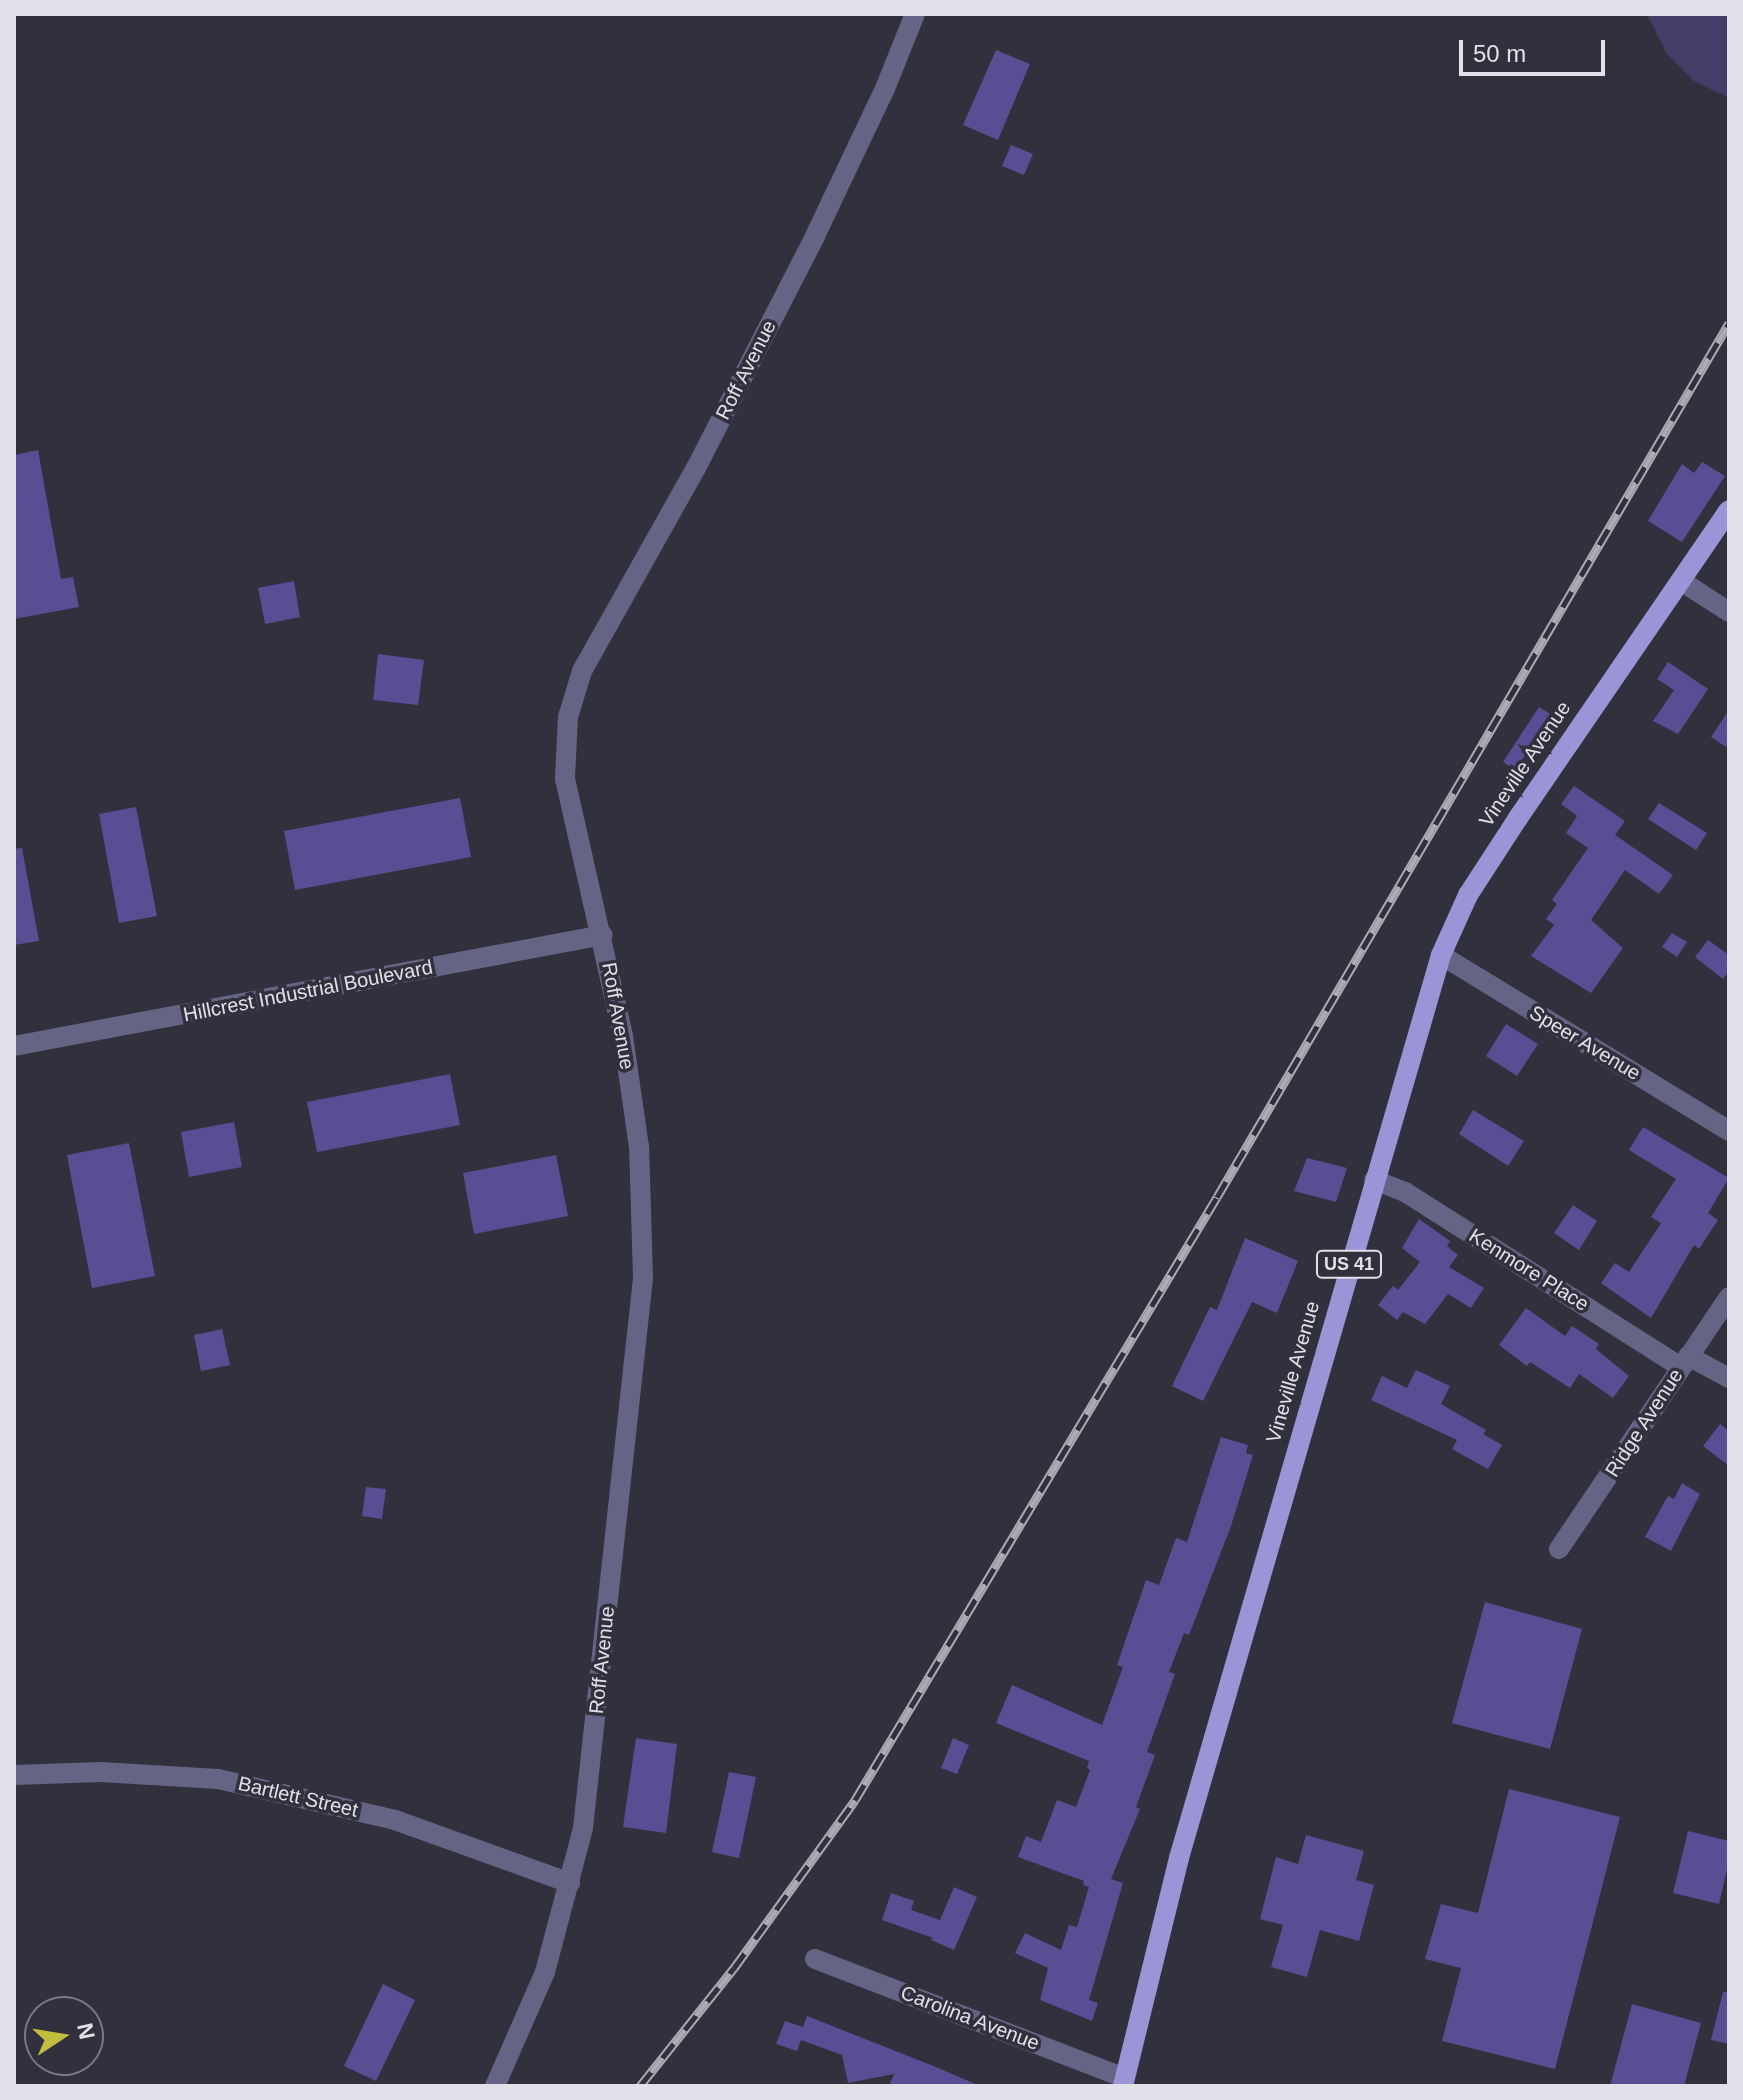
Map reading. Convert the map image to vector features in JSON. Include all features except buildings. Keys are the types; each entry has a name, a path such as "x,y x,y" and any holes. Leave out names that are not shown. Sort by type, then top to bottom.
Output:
{"main road":[{"name":"Vineville Avenue","path":"1124,2082 1179,1858 1441,955 1476,882 1729,510"}],"street":[{"name":"Roff Avenue","path":"495,2086 545,1972 570,1883 587,1798 643,1278 639,1147 623,1036 603,935 565,778 568,717 582,671 696,468 815,236 884,91 915,14"},
{"path":"1681,581 1729,612"},
{"name":"Hillcrest Industrial Boulevard","path":"14,1046 603,935"},
{"name":"Speer Avenue","path":"1441,955 1729,1131"},
{"name":"Kenmore Place","path":"1374,1180 1405,1192 1685,1361 1729,1378"},
{"name":"Ridge Avenue","path":"1559,1549 1729,1297"},
{"name":"Bartlett Street","path":"14,1775 101,1772 218,1779 395,1820 570,1883"},
{"name":"Carolina Avenue","path":"815,1959 1124,2082"}],"shaded area":[{"path":"1647,14 1729,14 1729,98 1694,81 1667,54"}],"railway":[{"path":"640,2086 734,1968 855,1800 1217,1197 1729,323"}]}
